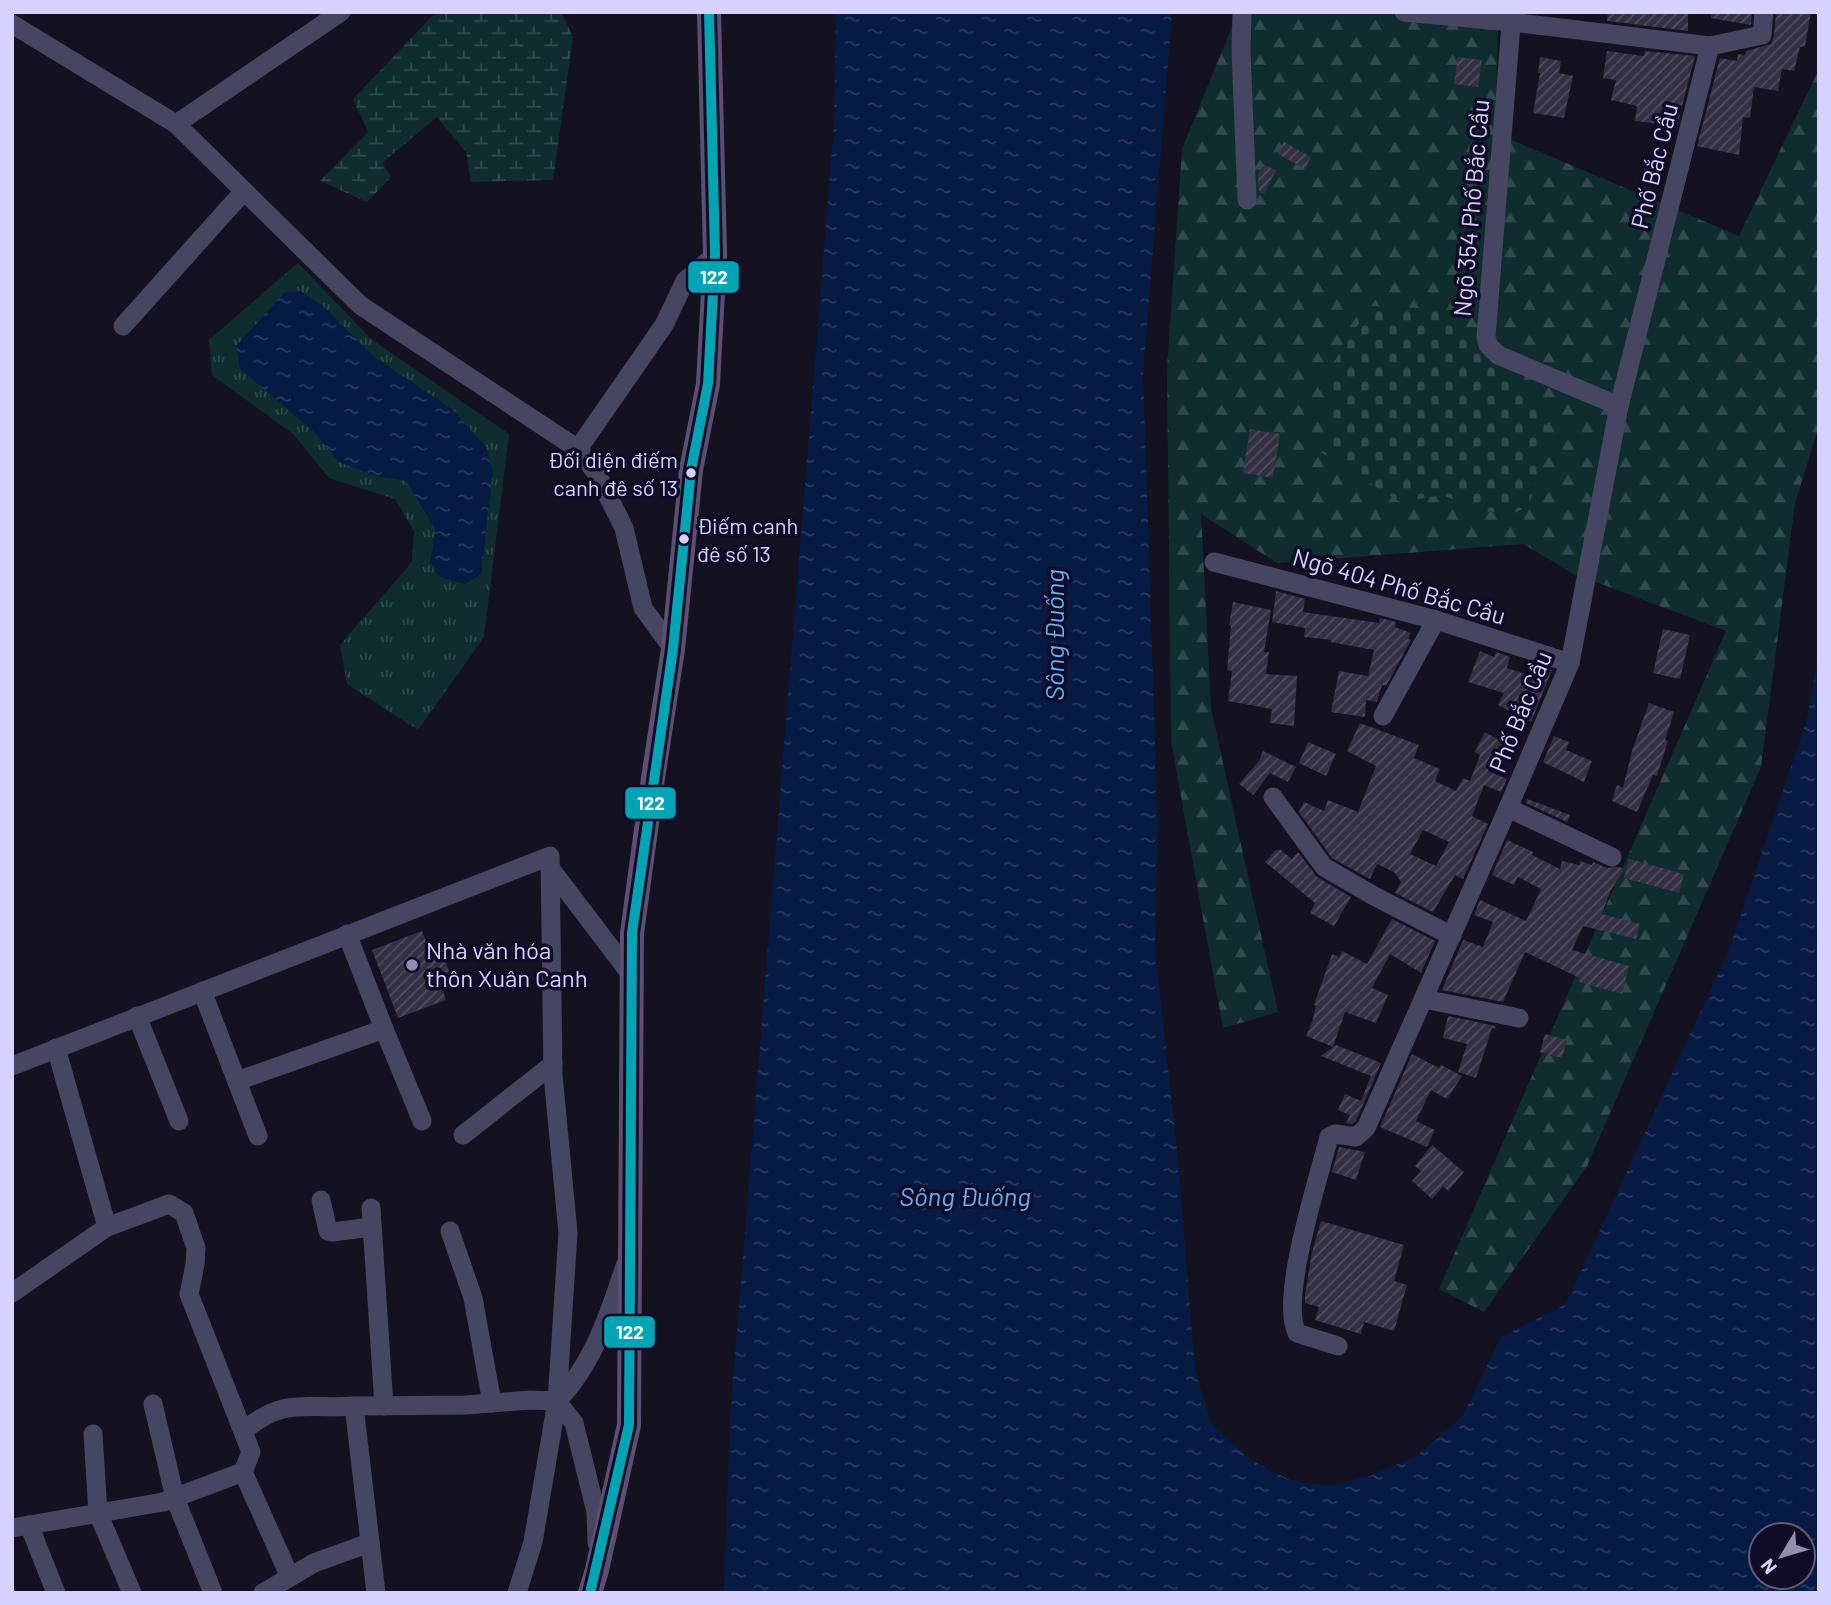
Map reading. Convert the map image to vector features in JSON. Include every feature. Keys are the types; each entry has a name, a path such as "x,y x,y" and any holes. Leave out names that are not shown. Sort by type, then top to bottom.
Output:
{"main road":[{"path":"593,1582 629,1425 632,933 673,649 691,470 708,384 715,255 709,12"}],"street":[{"path":"176,124 341,12"},
{"path":"1242,12 1247,200"},
{"path":"1404,12 1512,17 1710,46 1762,35 1764,12"},
{"name":"Ngõ 354 Phố Bắc Cầu","path":"1512,17 1486,337 1488,345 1498,355 1619,406"},
{"path":"12,24 176,124 360,306 578,449 597,474 624,528 643,608 673,649"},
{"name":"Phố Bắc Cầu","path":"1338,1346 1297,1333 1293,1317 1294,1274 1329,1137 1335,1134 1356,1137 1363,1132 1452,936 1570,663 1619,406 1710,46"},
{"path":"123,326 244,191"},
{"path":"578,449 664,325 685,281 715,255"},
{"name":"Ngõ 404 Phố Bắc Cầu","path":"1214,562 1436,620 1570,663"},
{"path":"1383,716 1436,620"},
{"path":"1273,797 1324,867 1452,936"},
{"path":"1508,808 1612,857"},
{"path":"12,1066 550,856 553,1064 568,1233 557,1401 533,1542 517,1593"},
{"path":"550,868 632,976"},
{"path":"347,934 422,1121"},
{"path":"202,991 258,1136"},
{"path":"1424,999 1519,1018"},
{"path":"137,1016 179,1121"},
{"path":"237,1082 384,1029"},
{"path":"56,1048 107,1227"},
{"path":"463,1135 553,1064"},
{"path":"321,1200 328,1231 332,1233 371,1218 384,1406"},
{"path":"12,1293 107,1227 169,1204 184,1213 196,1248 189,1294 251,1452 243,1472 290,1577"},
{"path":"450,1231 473,1298 492,1403"},
{"path":"243,1431 260,1417 290,1406 557,1401 573,1385 604,1328 630,1252"},
{"path":"557,1401 574,1423 596,1512 593,1582"},
{"path":"153,1404 176,1498 213,1593"},
{"path":"354,1406 374,1592"},
{"path":"93,1434 98,1513 132,1593"},
{"path":"56,1593 21,1527 163,1502 243,1472"},
{"path":"263,1593 314,1563 369,1543"}],"green space":[{"path":"446,12 561,12 573,37 553,180 471,182 466,152 437,117 382,163 391,177 367,202 320,181 368,132 353,99 433,15"},
{"path":"1238,12 1404,12 1498,21 1495,133 1739,236 1819,69 1819,426 1795,503 1761,767 1587,1166 1484,1312 1439,1289 1726,631 1572,573 1523,544 1277,563 1201,514 1211,709 1278,1012 1223,1028 1171,741 1167,368 1182,149"},
{"path":"298,263 371,339 509,434 484,637 418,730 347,684 340,645 412,562 414,531 395,499 329,478 293,434 212,375 209,340"},
{"path":"1370,306 1443,309 1474,349 1542,411 1548,435 1529,505 1515,513 1478,511 1443,495 1400,502 1319,451 1327,443 1332,365"}],"water":[{"name":"Sông Đuống","path":"836,12 1172,12 1143,373 1158,833 1155,949 1177,1150 1195,1370 1211,1423 1249,1459 1290,1480 1330,1486 1370,1476 1416,1456 1462,1417 1501,1337 1566,1304 1729,950 1806,723 1819,654 1819,1593 724,1593 730,1418 834,125"},
{"path":"300,291 321,304 373,356 452,409 486,447 493,471 481,574 465,584 439,577 430,562 436,530 406,481 373,475 339,462 312,430 240,369 236,346 285,292"}],"building":[{"path":"1608,12 1688,12 1688,31 1607,21"},
{"path":"1712,12 1752,12 1751,25 1711,18"},
{"path":"1776,12 1811,12 1805,46 1800,47 1794,71 1782,69 1778,91 1754,87 1750,118 1743,117 1739,155 1697,146 1720,58 1737,61 1738,54 1745,55 1746,51 1771,44"},
{"path":"1607,51 1644,56 1645,51 1695,56 1677,126 1635,121 1637,106 1611,100 1616,80 1603,78"},
{"path":"1458,57 1482,60 1478,87 1454,84"},
{"path":"1540,57 1561,61 1559,73 1573,76 1564,118 1533,113"},
{"path":"1284,142 1311,157 1305,169 1278,154"},
{"path":"1263,164 1276,170 1264,194 1259,191 1258,175"},
{"path":"1250,429 1280,434 1273,478 1243,473"},
{"path":"1276,591 1305,599 1303,612 1379,623 1380,618 1396,622 1395,627 1411,633 1408,639 1411,640 1386,686 1382,685 1377,702 1366,700 1365,717 1331,712 1339,671 1368,676 1374,650 1304,637 1305,628 1272,622"},
{"path":"1233,602 1271,610 1264,652 1269,652 1266,674 1297,676 1294,726 1270,723 1272,709 1228,701 1232,671 1227,670 1229,625"},
{"path":"1663,629 1690,635 1680,679 1653,673"},
{"path":"1480,651 1494,657 1496,652 1510,657 1507,668 1534,677 1537,665 1552,670 1531,722 1498,705 1504,693 1468,682"},
{"path":"1649,703 1674,712 1657,776 1653,775 1637,812 1612,801 1617,785 1623,788 1632,751"},
{"path":"1360,723 1419,745 1414,758 1440,769 1435,781 1456,791 1463,778 1470,781 1480,755 1475,752 1485,732 1504,743 1488,771 1507,779 1501,792 1484,785 1472,816 1488,824 1463,879 1455,875 1433,912 1395,893 1401,882 1394,872 1377,864 1370,879 1332,858 1299,812 1304,802 1324,811 1328,800 1358,812 1376,766 1347,751","holes":["1423,830 1449,842 1436,866 1410,854"]},
{"path":"1554,736 1569,742 1566,750 1592,761 1584,782 1543,762"},
{"path":"1308,742 1336,754 1326,776 1299,763"},
{"path":"1263,751 1296,767 1288,782 1270,773 1253,795 1239,784 1259,761"},
{"path":"1527,799 1570,815 1567,822 1526,803"},
{"path":"1507,840 1560,869 1562,861 1579,865 1580,861 1624,869 1610,892 1602,914 1640,924 1636,939 1583,926 1572,950 1629,966 1622,994 1579,982 1580,978 1525,952 1503,1002 1442,990 1463,940 1483,947 1493,922 1474,915 1480,900 1526,921 1541,889 1518,877 1514,885 1492,875"},
{"path":"1276,850 1281,850 1292,859 1298,852 1317,877 1351,897 1334,926 1310,913 1315,903 1265,862"},
{"path":"1629,859 1684,874 1679,893 1624,878"},
{"path":"1392,919 1435,941 1421,973 1390,954 1372,988 1388,995 1376,1023 1345,1012 1333,1047 1306,1036 1332,954 1339,957 1342,951 1367,964"},
{"name":"Nhà văn hóa thôn Xuân Canh","path":"422,931 431,954 441,950 451,976 439,980 446,1000 398,1018 372,950"},
{"path":"1448,1016 1496,1026 1495,1029 1492,1028 1476,1078 1458,1072 1467,1044 1443,1038"},
{"path":"1545,1034 1567,1040 1562,1058 1540,1052"},
{"path":"1336,1045 1381,1063 1356,1121 1352,1124 1346,1123 1350,1115 1338,1110 1345,1094 1361,1101 1371,1076 1321,1056"},
{"path":"1412,1054 1462,1076 1447,1099 1431,1090 1416,1121 1435,1130 1427,1147 1380,1127"},
{"path":"1432,1145 1464,1172 1448,1191 1443,1186 1432,1199 1412,1181 1421,1171 1415,1166"},
{"path":"1339,1147 1365,1152 1356,1180 1332,1172"},
{"path":"1321,1221 1404,1245 1394,1281 1407,1285 1394,1331 1364,1322 1361,1334 1315,1320 1319,1307 1305,1303 1305,1295 1312,1252"}],"transit line":[{"name":"122","path":"590,1593 629,1425 632,933 673,649 691,470 708,384 715,255 709,12"}],"place":[{"name":"Đối diện điếm canh đê số 13","path":"691,473"},
{"name":"Điếm canh đê số 13","path":"684,539"},
{"name":"Nhà văn hóa thôn Xuân Canh","path":"412,965"}]}
